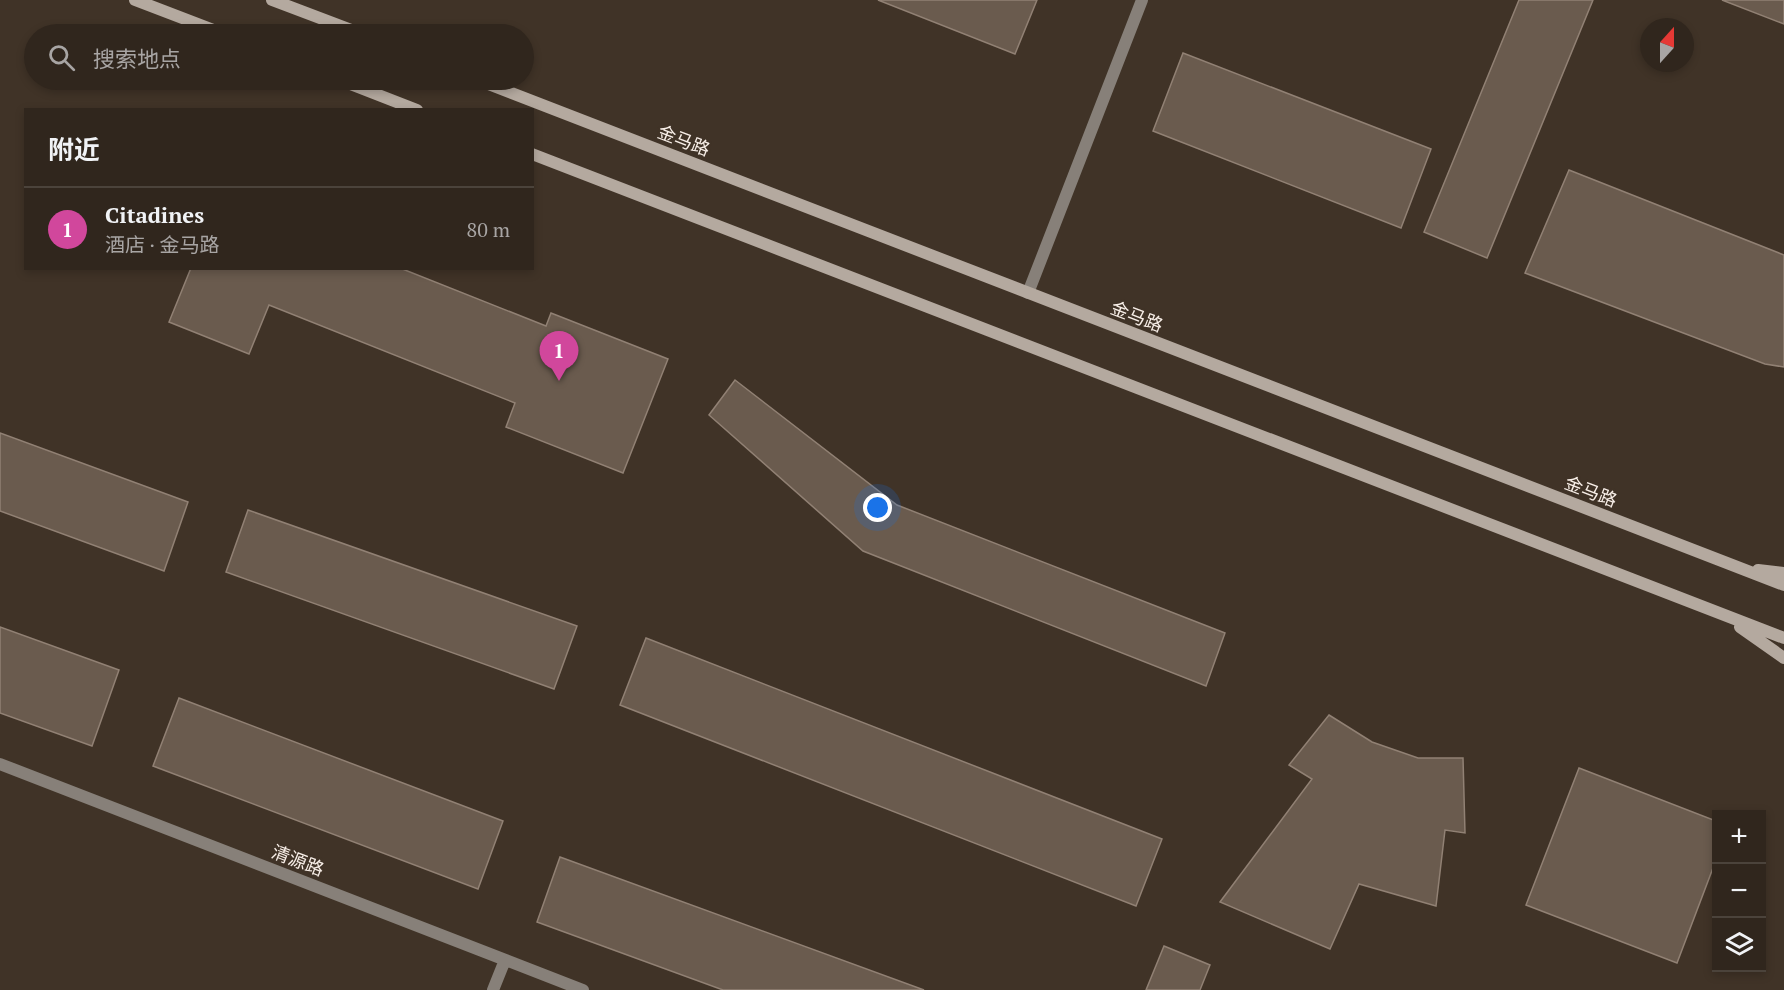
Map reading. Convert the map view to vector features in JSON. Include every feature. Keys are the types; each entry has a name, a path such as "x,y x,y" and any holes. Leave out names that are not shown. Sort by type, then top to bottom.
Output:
{"main road":[{"path":"135,0 198,24"},
{"path":"272,0 336,24"},
{"path":"366,90 412,108"},
{"name":"金马路","path":"504,90 1784,585"},
{"path":"534,155 1784,638"},
{"path":"1737,567 1784,573"},
{"path":"1719,613 1784,658"}],"street":[{"path":"1028,293 1142,0"},
{"name":"清源路","path":"0,764 583,990"},
{"path":"493,990 505,960"}],"building":[{"path":"878,0 1037,0 1015,54"},
{"path":"1519,0 1593,0 1487,258 1424,232"},
{"path":"1722,0 1784,0 1784,24"},
{"path":"1183,53 1431,149 1401,228 1153,131"},
{"path":"1569,170 1784,255 1784,367 1765,364 1525,273"},
{"path":"190,270 405,270 546,326 551,313 668,359 623,473 506,427 515,403 269,305 249,354 169,322"},
{"path":"735,380 897,505 1225,633 1206,686 863,551 709,415"},
{"path":"0,433 188,502 164,571 0,511"},
{"path":"248,510 577,626 554,689 226,572"},
{"path":"0,627 119,670 92,746 0,713"},
{"path":"646,638 1162,839 1136,906 620,705"},
{"path":"179,698 503,821 478,889 153,766"},
{"path":"1329,715 1372,742 1418,758 1463,758 1465,833 1445,830 1436,906 1359,884 1330,949 1220,902 1312,779 1289,765"},
{"path":"1579,768 1712,819 1712,871 1677,963 1526,905"},
{"path":"560,857 924,990 723,990 537,922"},
{"path":"1164,946 1210,965 1200,990 1146,990"}],"place":[{"name":"Citadines","path":"559,381"}]}
